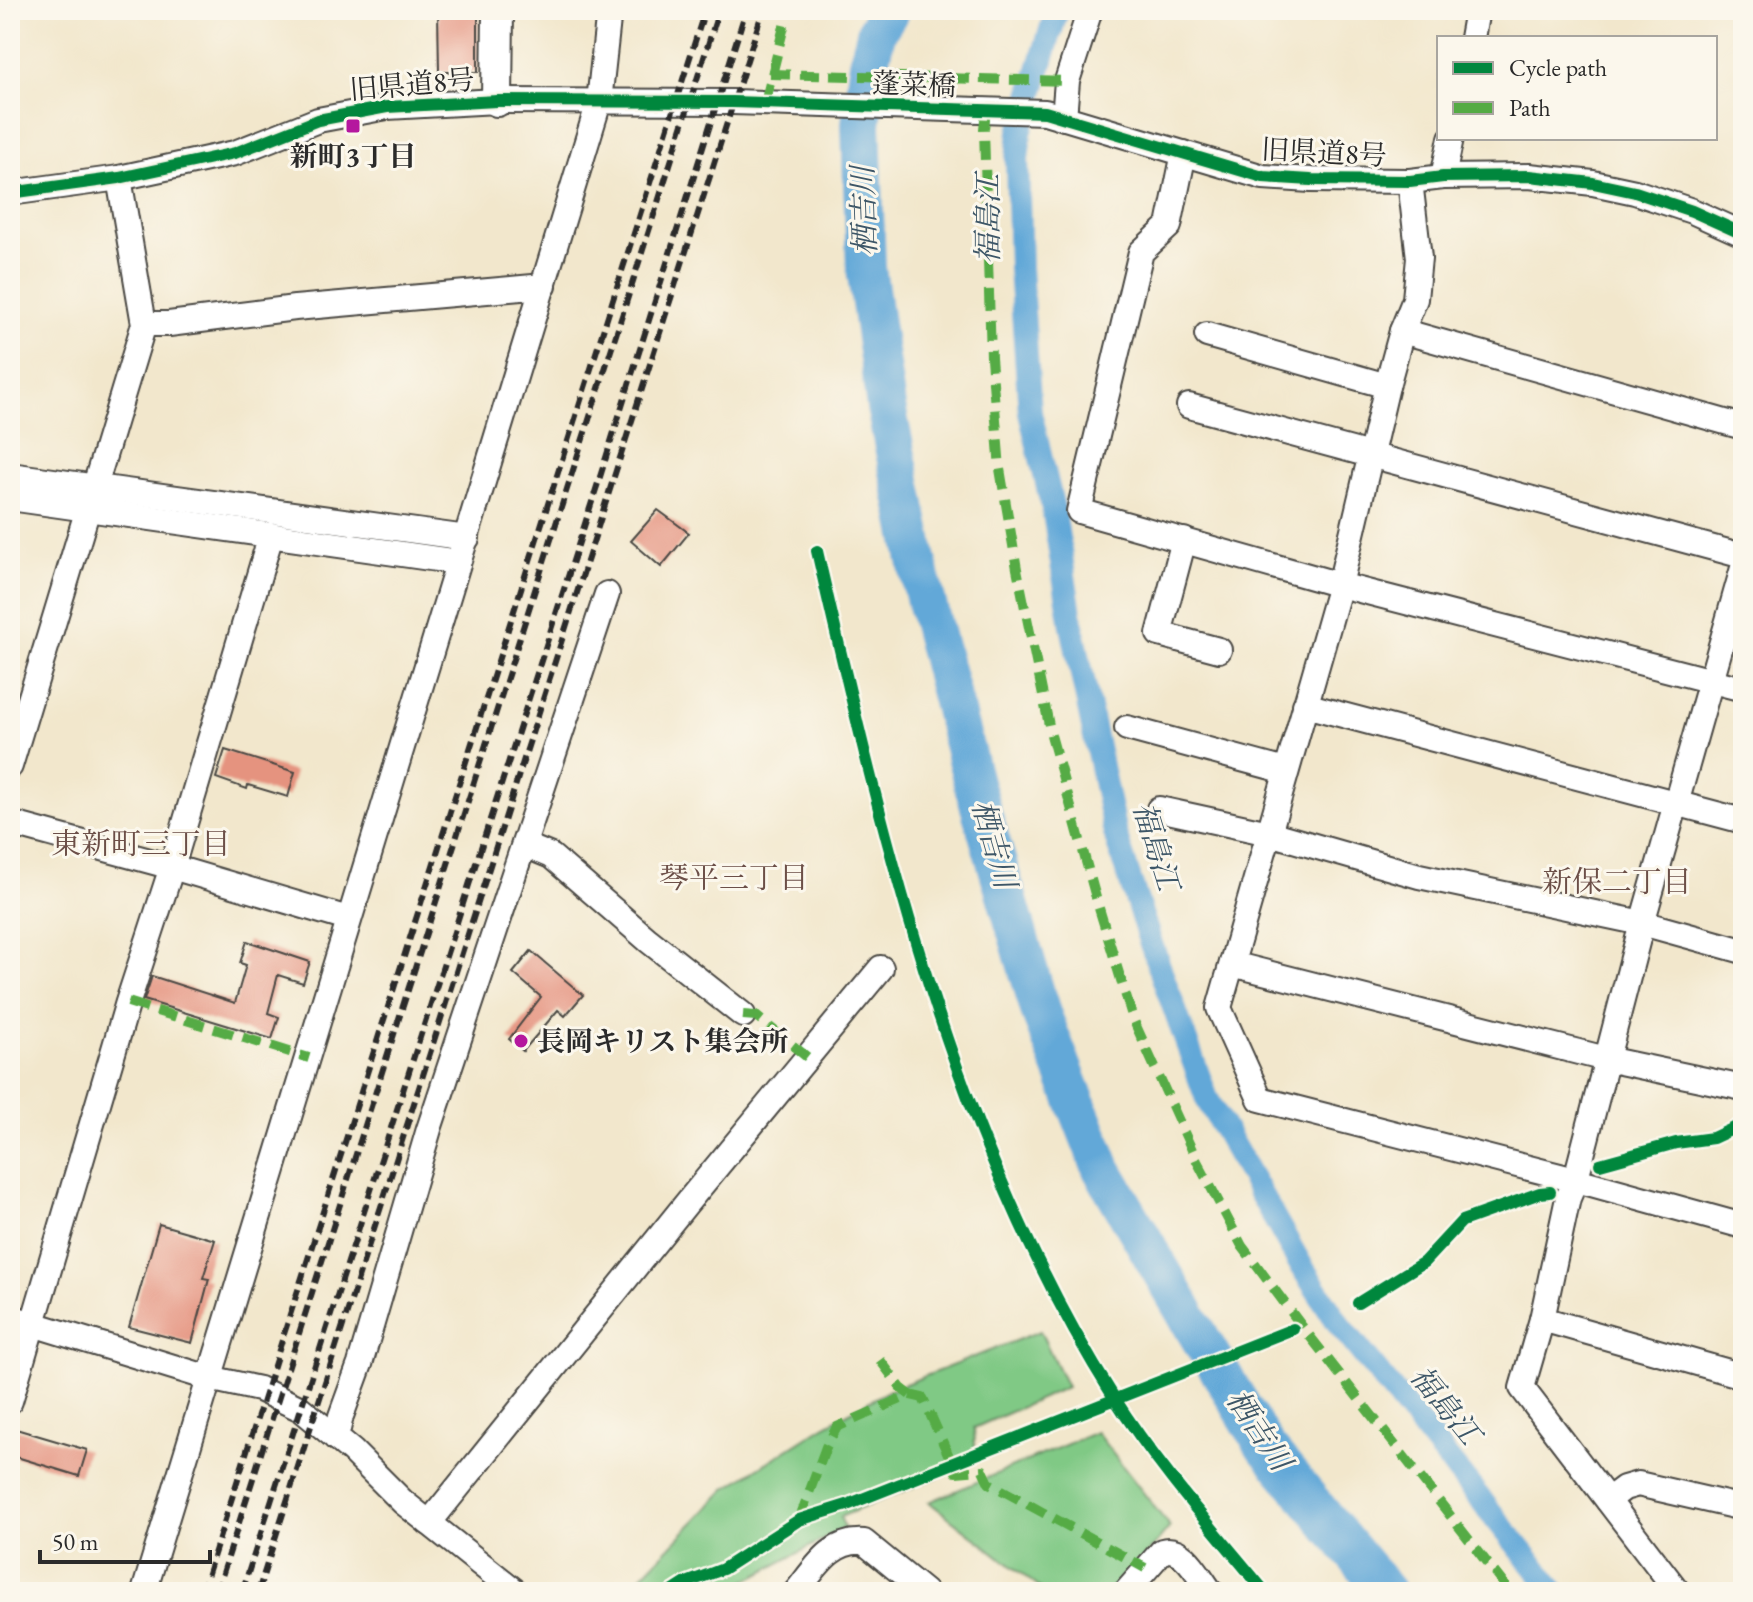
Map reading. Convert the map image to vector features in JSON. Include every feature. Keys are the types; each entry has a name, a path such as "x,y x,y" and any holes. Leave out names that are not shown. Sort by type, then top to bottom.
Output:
{"street":[{"path":"497,101 498,10"},
{"path":"144,1592 599,102 609,10"},
{"path":"1054,115 1090,10"},
{"path":"1472,36 1477,10"},
{"name":"旧県道8号","path":"10,193 119,178 235,153 318,120 387,107 497,101 781,104"},
{"name":"蓬菜橋","path":"781,104 997,110 1054,115"},
{"name":"旧県道8号","path":"1054,115 1263,177 1410,181 1443,177 1529,176 1593,183 1635,192 1692,211 1743,234"},
{"path":"1443,177 1451,140"},
{"path":"1184,153 1169,226 1141,252 1079,511 1340,585 1743,689"},
{"path":"10,766 144,324 119,178"},
{"path":"1410,181 1419,258 1415,299 1402,331 1340,585 1219,1008 1260,1099 1743,1226"},
{"path":"144,324 544,286"},
{"path":"1402,331 1743,427"},
{"path":"1207,335 1387,386"},
{"path":"1189,406 1743,556"},
{"path":"10,475 90,498 271,535 458,562"},
{"path":"10,498 90,498 467,538"},
{"path":"10,1401 22,1320 172,867 271,535"},
{"path":"1184,540 1159,634 1219,650"},
{"path":"1678,1592 1522,1388 1542,1319 1568,1198 1575,1182 1642,923 1743,568"},
{"path":"336,1438 429,1129 607,594"},
{"path":"1305,705 1743,821"},
{"path":"1127,728 1286,771"},
{"path":"1159,809 1269,833 1419,876 1642,923 1743,951"},
{"path":"10,823 348,919"},
{"path":"524,845 551,856 648,940 743,1015"},
{"path":"1232,964 1606,1059 1743,1088"},
{"path":"429,1523 881,968"},
{"path":"1542,1319 1743,1376"},
{"path":"22,1320 209,1378 259,1389 301,1409 403,1502 516,1592"},
{"path":"1608,1500 1624,1488 1638,1484 1743,1508"},
{"path":"796,1592 834,1547 851,1541 864,1542 925,1592"},
{"path":"1126,1592 1162,1551 1171,1548 1179,1551 1211,1592"}],"green space":[{"path":"1040,1331 1067,1387 974,1428 976,1461 840,1517 845,1528 725,1592 626,1592 727,1488 824,1426 890,1390"},
{"path":"1096,1432 1170,1527 1115,1592 1045,1592 929,1502"}],"building":[{"path":"438,10 478,10 478,72 439,72"},
{"path":"658,510 689,533 661,567 631,541"},
{"path":"225,750 295,772 288,797 248,785 247,789 216,778"},
{"path":"247,941 310,962 303,983 278,975 268,1013 279,1017 272,1039 144,1000 152,976 235,1003 246,965 240,963"},
{"path":"531,951 583,995 565,1016 558,1010 523,1051 509,1039 541,997 513,973"},
{"path":"159,1224 215,1240 203,1278 209,1279 192,1343 129,1327"},
{"path":"16,1429 87,1450 79,1476 10,1455"}],"waterway":[{"name":"栖吉川","path":"890,10 877,30 869,61 861,124 866,268 886,407 923,589 974,786 1041,1013 1102,1169 1200,1338 1265,1446 1386,1592"},
{"name":"福島江","path":"1057,10 1020,132 1017,159 1020,268 1030,412 1054,513 1072,626 1115,834 1207,1099 1302,1267 1339,1324 1555,1592"}],"railway":[{"path":"202,1592 705,10"},
{"path":"217,1592 719,10"},
{"path":"242,1592 599,480 746,10"},
{"path":"258,1592 763,10"}],"marked path":[{"path":"765,103 788,10"},
{"path":"770,74 1067,81"},
{"path":"986,110 991,358 1000,469 1051,735 1133,1019 1197,1161 1242,1246 1510,1592"},
{"path":"128,1002 309,1058"},
{"path":"743,1015 756,1016 807,1057"},
{"path":"880,1360 910,1395"},
{"path":"799,1520 826,1447 837,1427 910,1395 923,1398 956,1472 983,1470 989,1483 1145,1568"}],"cycle path":[{"path":"10,193 119,178 235,153 318,120 387,107 497,101 732,102 1045,112 1263,177 1410,181 1443,177 1529,176 1593,183 1635,192 1692,211 1743,234"},
{"path":"817,551 898,879 966,1093 1008,1197 1057,1298 1113,1396 1167,1472 1265,1592"},
{"path":"1600,1164 1676,1143 1713,1138 1743,1124"},
{"path":"1358,1303 1424,1262 1462,1221 1550,1192"},
{"path":"672,1592 686,1583 723,1569 799,1520 847,1505 1293,1329"}],"place":[{"name":"新町3丁目","path":"353,126"},
{"name":"長岡キリスト集会所","path":"521,1041"}],"district":[{"name":"東新町三丁目","path":"141,844"},
{"name":"琴平三丁目","path":"734,878"},
{"name":"新保二丁目","path":"1617,882"}]}
